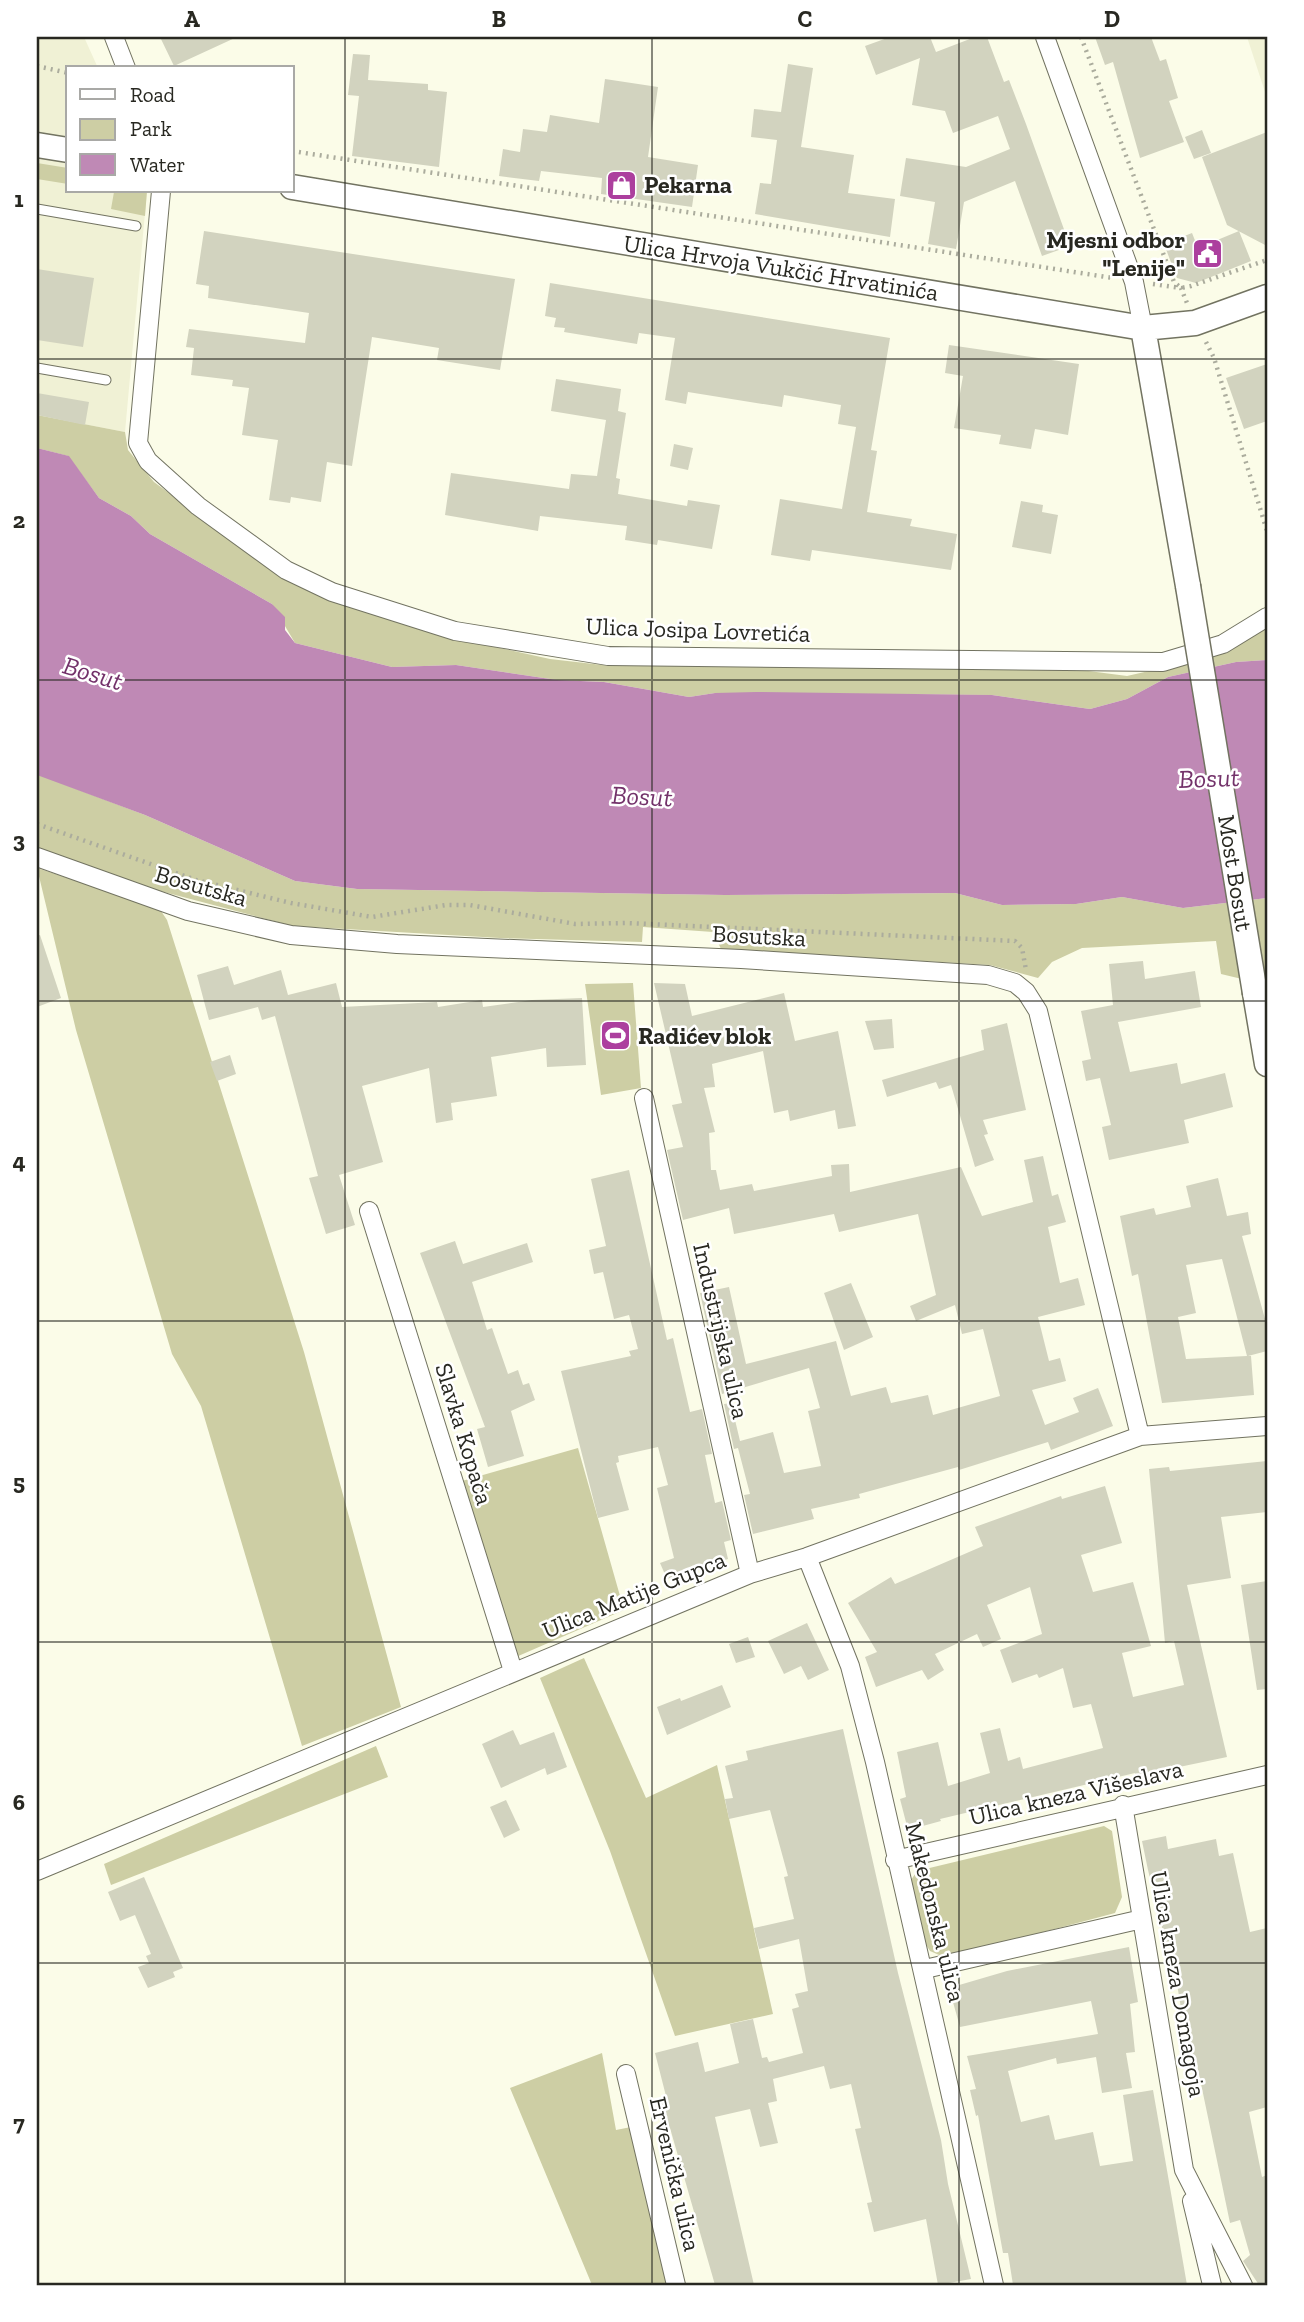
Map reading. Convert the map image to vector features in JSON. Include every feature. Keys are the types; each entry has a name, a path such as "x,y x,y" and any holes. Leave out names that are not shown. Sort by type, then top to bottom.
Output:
{"main road":[{"path":"37,145 66,150"},
{"name":"Ulica Hrvoja Vukčić Hrvatinića","path":"294,187 1143,328 1195,323 1267,297"},
{"name":"Most Bosut","path":"1143,328 1255,993 1265,1035 1267,1063"}],"street":[{"path":"114,37 125,66"},
{"path":"1045,37 1134,282 1143,328"},
{"name":"Ulica Josipa Lovretića","path":"161,192 138,443 148,461 198,506 286,570 332,592 455,631 608,656 1163,662 1223,644 1267,617"},
{"name":"Bosutska","path":"37,857 188,912 291,935 397,944 741,959 988,975 1015,983 1026,992"},
{"path":"1026,992 1038,1011 1140,1436"},
{"name":"Industrijska ulica","path":"644,1098 750,1574"},
{"name":"Slavka Kopača","path":"369,1211 513,1671"},
{"name":"Ulica Matije Gupca","path":"37,1871 750,1574 807,1557 1140,1436 1267,1426"},
{"name":"Makedonska ulica","path":"807,1557 850,1666 875,1762 895,1860 925,1969 994,2285"},
{"name":"Ulica kneza Višeslava","path":"895,1860 1123,1805 1267,1775"},
{"name":"Ulica kneza Domagoja","path":"1123,1805 1184,2170 1212,2285"},
{"path":"925,1969 1142,1919"},
{"name":"Ervenička ulica","path":"626,2074 676,2285"},
{"name":"Ulica kneza Domagoja","path":"1184,2170 1242,2285"}],"lane":[{"path":"37,209 136,226"},
{"path":"37,368 106,380"}],"path":[{"path":"1081,37 1174,282 1181,288 1191,286 1267,260"},
{"path":"37,66 66,73"},
{"path":"37,824 196,880 291,903 372,917 446,905 470,905 575,925 626,923 1014,941 1022,948 1026,962 1026,992"}],"shaded area":[{"path":"37,37 84,37 97,66 66,66 66,192 147,192 125,432 37,415"},
{"path":"1247,37 1267,37 1267,98"}],"green space":[{"path":"37,163 66,168 66,184 37,179"},
{"path":"114,192 147,192 145,216 111,209"},
{"path":"37,415 125,432 128,450 154,482 267,565 441,635 550,659 611,666 953,666 1081,670 1127,676 1219,655 1267,625 1267,660 1236,662 1168,677 1127,699 1090,709 992,695 715,693 689,697 604,682 557,680 456,665 392,667 295,643 272,604 150,534 131,516 99,498 68,456 37,448"},
{"path":"37,774 145,815 295,881 357,889 725,895 955,893 1002,905 1076,904 1122,897 1183,908 1267,898 1267,985 1221,974 1216,941 1082,948 1052,962 1038,978 990,965 721,949 713,932 643,927 642,942 500,938 293,926 145,887 37,848"},
{"path":"37,868 159,908 167,920 304,1352 401,1707 302,1746 201,1406 172,1354 76,1030"},
{"name":"Radićev blok","path":"633,983 641,1088 601,1095 585,984"},
{"path":"578,1448 624,1610 516,1657 462,1481"},
{"path":"584,1658 646,1798 717,1765 773,2014 675,2036 610,1851 540,1678"},
{"path":"376,1746 388,1777 111,1885 104,1864"},
{"path":"1104,1826 1112,1831 1122,1897 1115,1913 946,1958 930,1951 925,1943 911,1880 917,1871"},
{"path":"602,2053 616,2130 631,2127 668,2285 592,2285 510,2088"}],"water":[{"name":"Bosut","path":"37,448 69,456 99,498 131,516 150,534 272,604 285,617 285,630 295,643 392,667 456,665 557,680 604,682 689,697 756,692 992,695 1090,709 1127,699 1168,677 1236,662 1267,660 1267,898 1183,908 1122,897 1076,904 1002,905 955,893 725,895 357,889 295,881 145,815 37,775"}],"building":[{"path":"160,37 237,37 174,66"},
{"path":"890,37 930,37 936,52 975,37 987,37 1004,82 1009,80 1070,246 1042,256 1015,181 964,202 956,249 928,244 935,202 900,196 906,158 966,167 1010,149 998,116 953,133 945,111 912,105 920,58 876,75 865,46"},
{"path":"1095,37 1151,37 1160,61 1166,59 1178,98 1169,101 1184,142 1140,158 1113,62 1105,65"},
{"path":"353,54 370,55 368,80 428,84 428,90 447,92 439,167 352,156 359,96 348,95"},
{"path":"788,64 813,68 801,147 854,155 848,193 895,199 890,237 755,214 760,183 771,184 777,140 751,137 754,109 781,112"},
{"path":"605,79 658,87 648,157 698,165 692,207 601,194 602,178 541,171 539,181 499,176 503,149 520,152 523,129 547,132 550,115 599,123"},
{"path":"1202,130 1211,153 1194,159 1185,137"},
{"path":"1267,132 1267,246 1227,225 1202,157"},
{"path":"204,231 515,279 500,370 437,360 439,348 372,337 352,466 327,462 321,502 291,497 290,503 269,500 278,440 242,435 249,388 232,386 233,380 191,375 194,348 186,347 189,329 305,343 309,313 208,298 209,286 196,284"},
{"name":"Mjesni odbor \"Lenije\"","path":"1239,231 1251,261 1196,283 1177,278 1164,244 1192,233 1198,248"},
{"path":"37,269 94,278 83,347 37,340"},
{"path":"550,283 890,338 871,450 877,451 867,512 912,519 910,526 957,534 951,570 812,550 810,561 771,555 780,499 842,509 856,427 838,424 841,405 784,395 782,407 688,392 686,404 665,400 675,338 639,333 637,344 564,332 565,328 554,327 556,318 545,316"},
{"path":"949,345 1079,364 1068,435 1035,429 1031,449 999,444 1001,435 954,428 963,376 945,373"},
{"path":"1267,364 1267,421 1244,429 1226,378"},
{"path":"556,379 621,389 618,411 626,413 616,478 620,479 618,494 687,506 688,500 720,505 712,549 658,540 657,545 625,540 627,526 540,516 538,531 445,515 451,473 569,489 571,474 597,476 606,420 551,411"},
{"path":"37,393 89,402 85,425 37,415"},
{"path":"674,444 693,448 688,470 670,466"},
{"path":"1021,501 1043,505 1042,512 1058,515 1051,554 1012,547"},
{"path":"40,935 61,998 37,1007 37,936"},
{"path":"1143,961 1145,979 1195,971 1201,1007 1118,1022 1130,1072 1177,1063 1181,1084 1225,1073 1233,1107 1184,1120 1189,1143 1109,1160 1102,1127 1111,1125 1100,1078 1086,1081 1082,1061 1091,1059 1081,1011 1113,1005 1109,964"},
{"path":"228,966 234,985 281,970 288,995 336,983 342,1007 437,1002 438,1007 482,1000 483,1007 532,1000 582,998 586,1065 547,1067 546,1048 491,1057 497,1096 451,1103 453,1120 436,1123 429,1068 362,1086 383,1162 339,1175 355,1225 326,1234 309,1178 318,1176 275,1016 262,1020 258,1007 209,1020 197,975"},
{"path":"654,983 685,984 692,1016 784,993 795,1041 838,1031 856,1126 838,1129 835,1110 790,1121 788,1110 774,1113 763,1051 712,1064 715,1087 704,1088 715,1132 709,1133 711,1170 716,1170 720,1190 752,1184 754,1191 832,1176 831,1165 849,1164 850,1192 961,1167 982,1216 1033,1202 1024,1160 1043,1156 1052,1196 1058,1194 1066,1222 1048,1227 1060,1283 1078,1278 1085,1305 1038,1317 1049,1361 1060,1358 1066,1381 1032,1390 1045,1425 1079,1412 1073,1398 1098,1388 1113,1426 1051,1450 1048,1442 959,1470 958,1467 859,1494 860,1498 811,1509 814,1519 753,1534 744,1495 750,1494 738,1448 734,1449 724,1404 731,1403 740,1441 773,1432 784,1473 821,1466 808,1411 820,1408 809,1368 722,1394 700,1293 729,1287 746,1364 836,1341 851,1396 886,1387 891,1403 928,1395 933,1415 1000,1396 983,1329 962,1334 955,1305 916,1321 910,1306 936,1295 918,1214 839,1232 834,1214 734,1234 729,1208 683,1220 667,1150 683,1147 672,1105 682,1103"},
{"path":"892,1019 894,1048 874,1050 865,1021"},
{"path":"1007,1023 1026,1110 983,1120 988,1134 984,1135 994,1160 975,1167 951,1085 939,1089 936,1082 887,1097 882,1080 984,1050 981,1030"},
{"path":"230,1055 236,1074 217,1081 210,1062"},
{"path":"629,1170 667,1340 673,1338 690,1412 702,1409 712,1454 705,1455 715,1503 722,1501 731,1540 724,1542 728,1559 667,1579 660,1563 674,1558 657,1488 668,1485 658,1447 618,1456 619,1462 616,1463 629,1510 598,1518 561,1371 631,1356 629,1351 638,1349 629,1315 614,1319 603,1272 594,1274 589,1250 606,1246 591,1179"},
{"path":"1218,1178 1227,1216 1248,1212 1251,1234 1242,1236 1267,1326 1267,1351 1248,1356 1251,1356 1254,1395 1162,1403 1138,1274 1132,1276 1120,1216 1154,1208 1156,1215 1191,1207 1186,1186","holes":["1222,1259 1247,1356 1186,1359 1178,1317 1196,1313 1186,1265"]},
{"path":"455,1241 463,1264 527,1243 533,1262 472,1282 487,1330 492,1328 508,1374 518,1370 523,1385 529,1383 535,1400 511,1411 524,1456 488,1467 477,1429 485,1427 420,1253"},
{"path":"851,1283 873,1337 844,1350 824,1293"},
{"path":"1267,1461 1267,1512 1221,1517 1231,1578 1187,1585 1227,1757 1136,1776 1135,1773 940,1819 941,1821 908,1830 900,1799 906,1797 897,1752 938,1742 948,1786 990,1773 980,1733 1000,1728 1008,1761 1020,1757 1023,1769 1103,1748 1091,1704 1073,1708 1063,1668 1039,1678 1037,1674 1012,1683 1000,1650 1042,1634 1030,1587 987,1605 1001,1639 983,1647 977,1634 935,1654 944,1670 928,1680 922,1670 876,1687 865,1657 877,1652 848,1603 891,1577 895,1584 983,1546 975,1527 1061,1496 1062,1499 1105,1486 1122,1543 1081,1555 1093,1592 1133,1582 1151,1646 1122,1653 1133,1697 1184,1685 1174,1641 1165,1643 1149,1469 1169,1467 1170,1471"},
{"path":"1267,1581 1267,1689 1257,1690 1241,1585"},
{"path":"807,1623 829,1670 808,1680 801,1666 784,1674 768,1641"},
{"path":"748,1637 755,1657 736,1663 729,1644"},
{"path":"722,1685 731,1707 667,1735 657,1707"},
{"path":"843,1729 898,1973 941,2140 948,2184 971,2279 938,2285 926,2219 874,2232 867,2203 872,2202 855,2129 861,2128 851,2084 830,2089 824,2066 773,2079 777,2101 768,2103 778,2143 760,2147 750,2109 715,2117 754,2285 715,2285 670,2128 666,2129 659,2098 666,2096 655,2053 698,2042 705,2072 739,2063 730,2024 753,2019 762,2058 767,2057 769,2062 803,2053 792,2009 799,2007 795,1994 808,1991 799,1939 759,1949 754,1928 794,1919 784,1877 788,1876 770,1810 729,1819 725,1799 733,1798 725,1766 748,1760 746,1751"},
{"path":"513,1730 520,1745 554,1732 567,1767 547,1775 545,1768 501,1788 482,1744"},
{"path":"506,1800 520,1830 504,1838 490,1807"},
{"path":"1166,1836 1168,1849 1216,1839 1219,1856 1233,1853 1250,1932 1267,1928 1267,2107 1249,2112 1262,2177 1267,2175 1267,2285 1259,2285 1243,2261 1250,2255 1240,2220 1230,2223 1195,2055 1192,2055 1181,2008 1171,1948 1167,1948 1148,1870 1142,1841"},
{"path":"144,1877 183,1968 173,1972 175,1977 148,1988 138,1967 149,1963 146,1956 151,1954 135,1915 120,1921 108,1892"},
{"path":"1129,1947 1138,2002 1130,2004 1135,2052 1126,2053 1132,2088 1102,2093 1096,2057 1057,2064 1056,2058 1008,2071 1021,2122 1049,2115 1055,2140 1093,2132 1100,2166 1133,2161 1123,2095 1153,2090 1187,2285 1013,2285 1008,2253 1003,2253 978,2115 976,2116 970,2090 976,2089 967,2056 1098,2034 1091,2001 960,2027 949,1988 1007,1971"}],"place":[{"name":"Pekarna","path":"621,185"},
{"name":"Mjesni odbor \"Lenije\"","path":"1208,254"},
{"name":"Radićev blok","path":"615,1036"}]}
